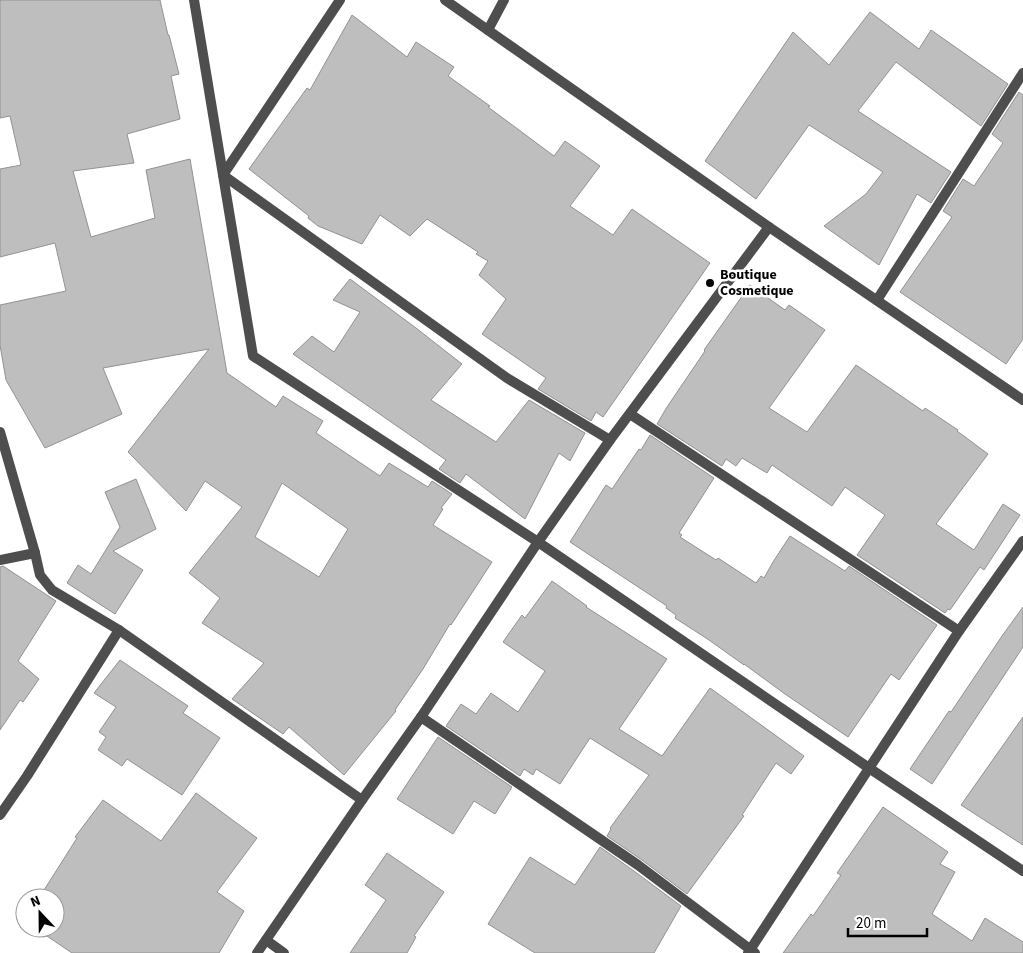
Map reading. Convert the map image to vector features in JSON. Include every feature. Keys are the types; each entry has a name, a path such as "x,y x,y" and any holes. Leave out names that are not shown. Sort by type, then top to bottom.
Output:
{"street":[{"path":"194,0 253,356 538,542 869,768 1022,869"},
{"path":"223,175 340,0"},
{"path":"445,0 1023,400"},
{"path":"488,30 504,0"},
{"path":"877,300 1023,73"},
{"path":"223,175 507,378 610,440"},
{"path":"257,953 421,717 538,542 610,440 769,226"},
{"path":"630,414 959,631"},
{"path":"0,432 40,575 52,590 120,630 362,800"},
{"path":"421,717 638,865 751,952 959,631 1023,541"},
{"path":"0,560 35,553"},
{"path":"0,815 28,776 120,630"},
{"path":"266,940 284,953"}],"building":[{"path":"0,0 160,0 179,74 171,76 180,119 127,134 134,163 73,171 91,237 155,218 146,170 190,159 227,373 276,407 283,396 323,421 316,433 380,476 389,463 428,487 432,481 452,494 441,508 443,509 433,525 492,562 450,624 396,711 344,775 289,727 283,734 232,699 264,663 202,623 220,598 189,573 242,507 205,481 186,511 128,452 209,349 103,368 122,414 45,448 6,380 0,345 0,305 66,291 55,243 0,257 0,169 21,165 10,116 0,118","holes":["282,483 348,529 319,577 255,537"]},
{"path":"870,12 919,49 931,30 1008,84 981,126 896,62 858,111 951,172 931,203 917,194 879,265 824,226 866,194 883,172 809,125 756,199 705,161 793,32 829,65"},
{"path":"352,15 407,57 416,42 454,67 448,76 554,156 565,141 600,166 570,206 613,235 632,209 710,263 603,417 596,412 591,421 538,389 546,378 482,334 506,299 479,275 488,261 476,254 478,252 427,219 410,236 380,215 362,244 318,226 308,218 309,216 249,169 307,88 310,90"},
{"path":"1019,92 1023,95 1023,339 1006,364 900,292 952,217 943,211 963,179 974,186 1003,143 992,134"},
{"path":"350,279 462,364 431,400 496,442 529,400 585,433 570,461 559,453 525,519 466,474 460,483 439,469 446,460 293,354 312,336 334,352 360,312 333,300"},
{"path":"750,285 785,310 789,305 825,330 769,408 807,432 856,365 923,411 925,408 958,430 988,454 936,524 974,550 1003,504 1020,515 984,570 980,567 950,610 948,609 945,613 857,555 885,515 845,487 832,506 772,465 767,473 742,458 736,466 726,459 722,466 657,424 704,350"},
{"path":"650,435 714,478 679,533 682,535 680,537 716,560 718,558 756,583 761,576 764,578 790,536 845,571 849,566 937,625 899,680 891,674 848,737 675,618 676,615 666,608 667,606 570,542 606,485 612,489"},
{"path":"136,479 156,529 113,551 143,570 115,614 67,583 78,565 91,574 120,527 105,492"},
{"path":"3,566 56,601 18,661 39,679 23,702 20,700 0,730 0,567"},
{"path":"552,581 586,607 667,659 619,729 662,756 710,688 804,756 791,774 776,763 742,815 744,816 687,894 607,836 610,828 649,775 590,738 560,784 536,769 533,775 524,769 520,776 446,726 461,704 476,714 491,693 518,712 545,671 503,642 522,615 525,618"},
{"path":"1023,607 1023,647 932,784 910,769"},
{"path":"120,660 188,706 183,713 220,738 182,795 127,759 122,766 98,750 106,737 99,732 116,707 94,693"},
{"path":"1023,717 1023,845 961,805"},
{"path":"438,737 512,787 495,814 474,801 453,834 397,799"},
{"path":"196,793 257,838 217,892 244,911 219,953 72,953 50,938 65,938 65,888 45,888 77,838 75,837 103,800 161,841"},
{"path":"883,807 948,852 940,864 955,872 932,914 972,941 985,918 1023,942 1023,953 783,953 811,914 813,916 841,875 837,873"},
{"path":"600,847 681,906 654,953 535,953 488,924 530,857 575,885"},
{"path":"387,853 444,892 414,936 416,937 407,953 350,953 386,900 365,885"}],"place":[{"name":"Boutique Cosmetique","path":"710,283"}]}
